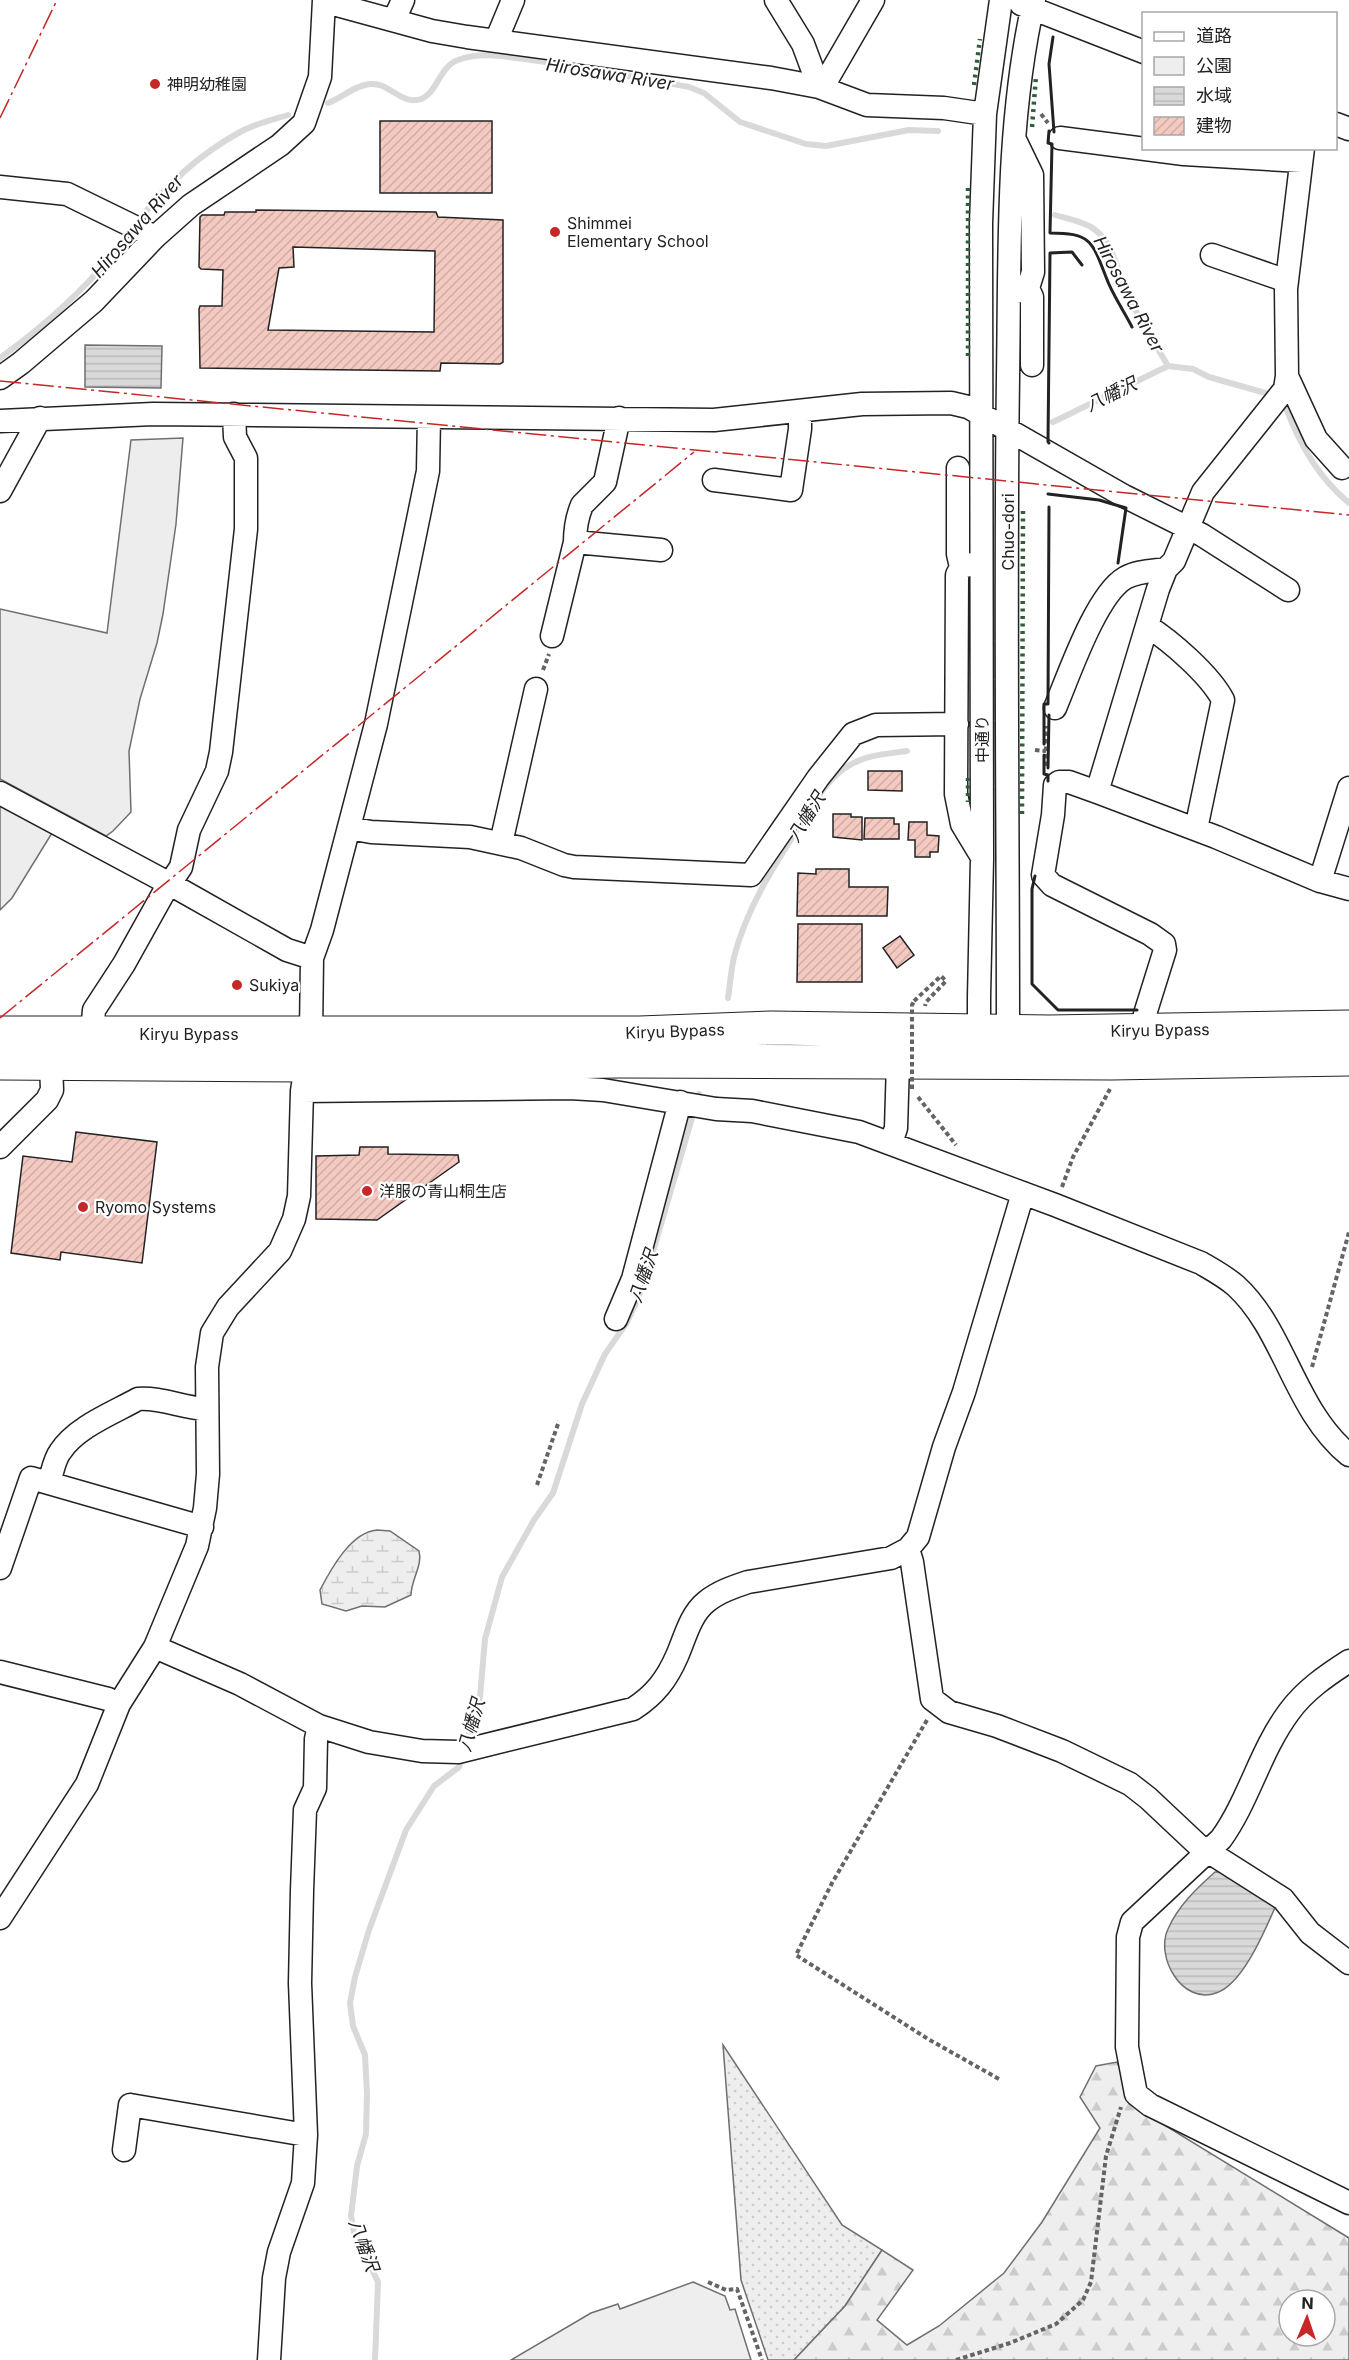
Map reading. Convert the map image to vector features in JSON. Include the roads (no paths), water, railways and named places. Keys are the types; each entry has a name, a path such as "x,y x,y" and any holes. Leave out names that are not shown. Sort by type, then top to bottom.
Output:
{"highway":[{"name":"Kiryu Bypass","path":"0,1033 92,1034 307,1063 640,1033 772,1028 994,1030 1349,1028"},
{"name":"Kiryu Bypass","path":"0,1063 620,1061 1112,1063 1349,1059"}],"street":[{"path":"496,41 513,0"},
{"path":"776,0 802,44 819,87"},
{"path":"819,87 829,76 873,0"},
{"name":"中通り","path":"994,1030 982,859 971,564 980,413 981,223 985,114 1001,0"},
{"path":"1011,0 1033,4 1142,52"},
{"path":"0,378 94,301 149,233 280,145 304,123 320,77 324,2 398,10 432,31 771,78 819,87 867,105 944,108 985,114"},
{"name":"Chuo-dori","path":"992,1063 1008,431 1019,290 1010,222 1015,141 1033,4"},
{"path":"1060,138 1142,149"},
{"path":"1098,792 1166,569 1174,561 1203,492 1285,389 1287,376 1287,280 1302,155 1184,154 1153,150"},
{"path":"0,187 67,194 149,233"},
{"path":"1212,255 1287,280"},
{"path":"1019,290 1032,297 1032,365"},
{"path":"1287,376 1316,439 1342,468"},
{"path":"0,421 153,414 714,420 862,404 951,403 980,413 1008,431 1202,535 1288,590"},
{"path":"714,480 791,490 800,429 800,412"},
{"path":"92,1034 94,1010 181,867 189,830 217,771 246,529 246,458 235,437 234,414"},
{"path":"0,1918 87,1784 119,1704 154,1647 186,1576 202,1527 208,1474 206,1409 208,1349 212,1333 228,1307 280,1251 294,1219 298,1196 312,958 322,930 376,724 428,471 429,417"},
{"path":"0,491 40,418"},
{"path":"552,636 575,542 575,527 582,505 605,482 619,418"},
{"path":"958,468 958,554 971,564 957,575 957,805 962,824 982,859"},
{"path":"575,542 661,550"},
{"path":"1055,708 1094,619 1109,593 1130,576 1166,569"},
{"path":"1147,626 1172,645 1217,689 1223,700 1196,829"},
{"path":"501,843 537,689"},
{"path":"349,828 371,832 470,837 501,843 574,867 751,875 818,778 853,734 876,725 957,724"},
{"path":"1146,1030 1145,1014 1165,950 1164,944 1150,934 1047,882 1042,875 1053,815 1055,785 1059,782 1069,782 1098,792 1196,829 1320,881 1349,889"},
{"path":"1320,881 1349,788"},
{"path":"0,793 287,950 312,958"},
{"path":"891,1143 896,1128 898,1062"},
{"path":"0,1147 47,1100 52,1090 51,1063"},
{"path":"307,1063 603,1090 752,1111 837,1126 891,1143 1055,1204 1201,1263 1236,1286 1257,1310 1300,1392 1320,1424 1339,1447 1349,1455"},
{"path":"616,1319 633,1279 690,1104"},
{"path":"154,1647 240,1684 319,1726 369,1742 400,1748 440,1753 467,1750 633,1709 652,1697 664,1680 704,1603 729,1588 748,1582 880,1560 908,1549 918,1536 1023,1193"},
{"path":"49,1483 59,1452 72,1439 84,1429 138,1399 147,1398 206,1409"},
{"path":"0,1568 31,1478 202,1527"},
{"path":"908,1549 912,1562 932,1699 950,1712 997,1726 1062,1751 1110,1773 1148,1798 1198,1845 1283,1899 1310,1933 1349,1963"},
{"path":"1349,1661 1316,1684 1290,1711 1277,1729 1232,1824 1209,1852 1146,1906 1132,1922 1128,1936 1126,2047 1136,2094 1150,2105 1349,2203"},
{"path":"0,1672 108,1699 119,1704"},
{"path":"269,2360 274,2278 279,2252 303,2182 306,2135 300,1983 302,1892 305,1810 315,1788 316,1739 319,1726"},
{"path":"124,2150 130,2105 306,2135"}],"water":[{"path":"85,345 162,346 161,388 85,387"},
{"path":"1215,1872 1222,1872 1277,1903 1244,1968 1226,1988 1204,1995 1192,1992 1174,1976 1165,1952 1165,1940 1168,1929 1182,1905"}],"waterway":[{"name":"Hirosawa River","path":"328,103 359,87 370,84 383,86 408,99 421,99 427,96 452,63 467,57 494,56 571,66 689,87 704,93 740,122 806,144 826,146 909,130 938,131"},
{"name":"Hirosawa River","path":"137,223 171,184 211,150 245,129 288,115"},
{"name":"Hirosawa River","path":"1055,215 1085,224 1101,235 1107,243 1129,298 1168,366"},
{"name":"Hirosawa River","path":"0,358 70,300 131,232"},
{"name":"八幡沢","path":"1053,422 1168,366 1193,369 1209,377 1269,394"},
{"name":"Hirosawa River","path":"1286,408 1311,460 1328,482 1349,503"},
{"name":"八幡沢","path":"728,998 734,957 754,903 821,792 838,773 860,760 907,751"},
{"name":"八幡沢","path":"466,1743 480,1697 485,1639 502,1577 534,1520 553,1493 582,1404 605,1354 626,1324 637,1301 699,1094"},
{"name":"八幡沢","path":"375,2360 378,2282 354,2232 351,2216 357,2166 366,2134 367,2093 365,2055 353,2026 350,2003 369,1930 406,1830 434,1786 459,1767 463,1756"}],"place":[{"name":"神明幼稚園","path":"155,84"},
{"name":"Shimmei Elementary School","path":"555,232"},
{"name":"Sukiya","path":"237,985"},
{"name":"洋服の青山桐生店","path":"367,1191"},
{"name":"Ryomo Systems","path":"83,1207"}]}
